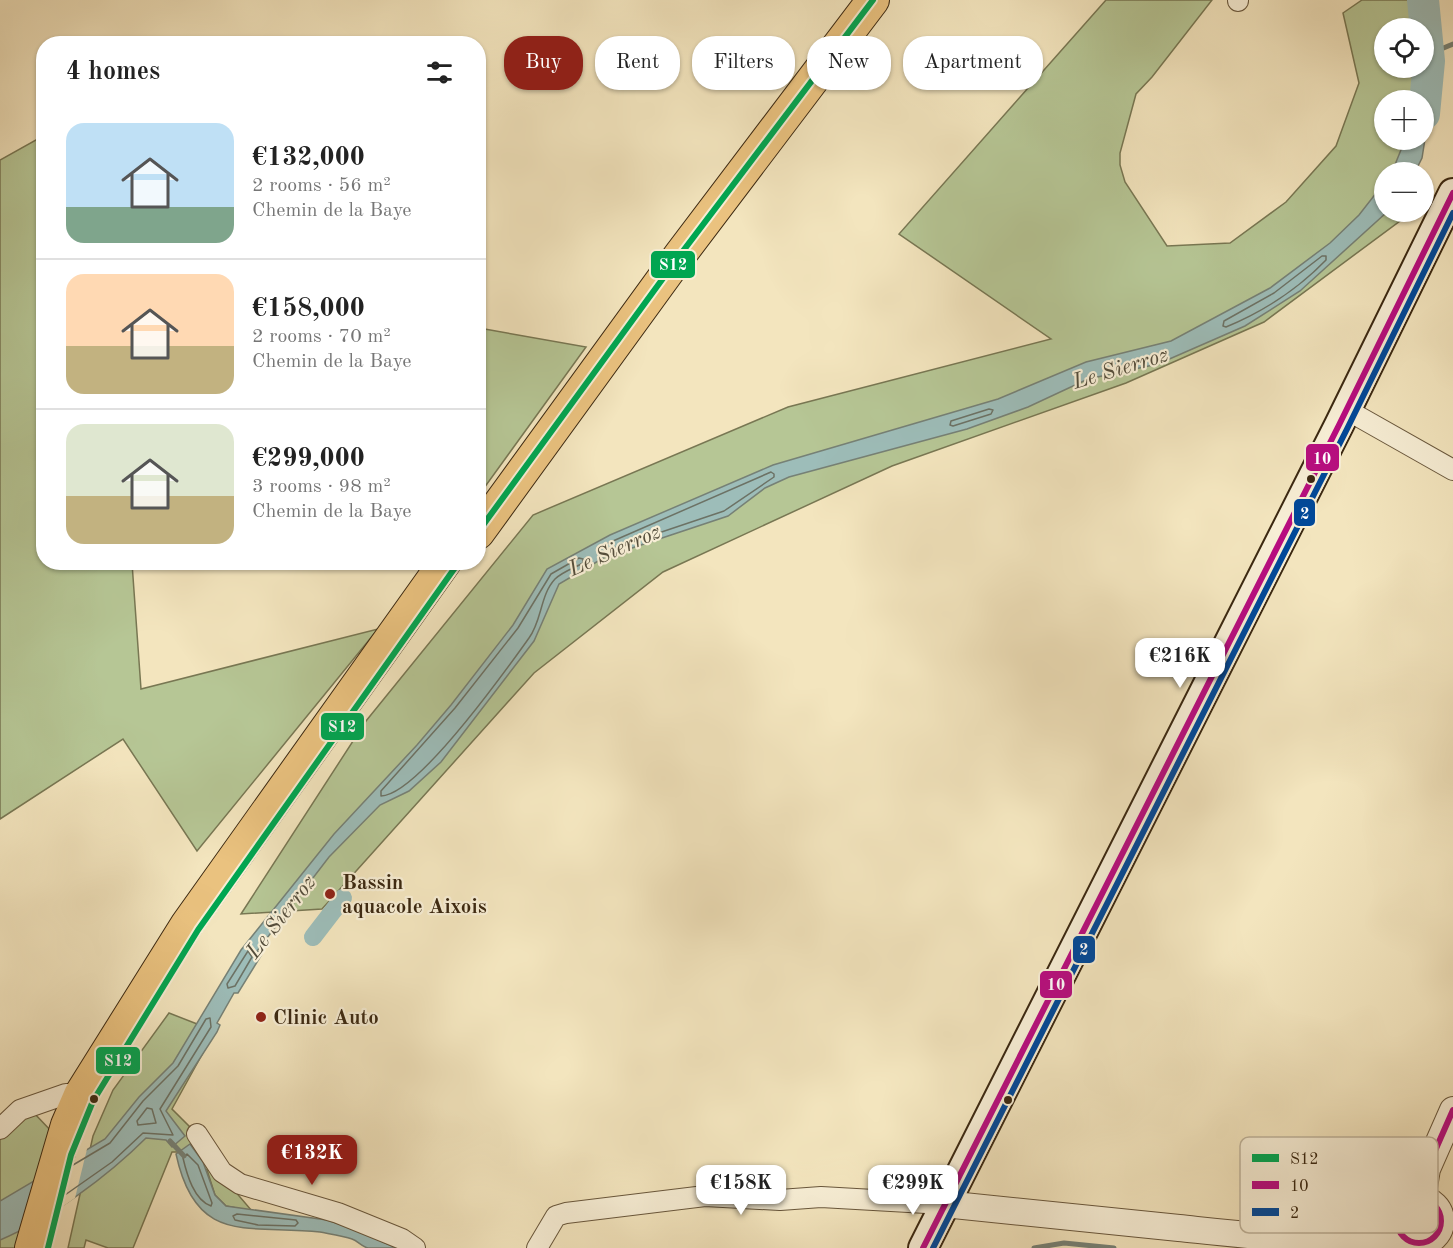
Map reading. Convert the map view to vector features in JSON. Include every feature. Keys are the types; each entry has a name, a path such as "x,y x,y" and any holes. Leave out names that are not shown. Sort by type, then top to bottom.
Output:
{"main road":[{"path":"486,521 680,255 873,0"},
{"path":"923,1248 1347,410 1453,193"},
{"path":"486,513 506,492"},
{"path":"41,1242 80,1095 188,924 439,570"},
{"path":"64,1149 198,930 453,570"}],"street":[{"path":"1347,410 1453,470"},
{"path":"0,1129 20,1110 66,1094 80,1095"},
{"path":"20,1110 40,1110 64,1149"},
{"path":"1438,1144 1453,1110"},
{"path":"197,1134 222,1172 240,1184 338,1213 402,1239 415,1248"},
{"path":"537,1248 556,1216 705,1196 780,1200 821,1197 944,1203 1268,1239 1369,1246 1417,1233"}],"green space":[{"path":"1106,0 1212,0 1136,94 1120,153 1120,165 1125,182 1167,246 1230,243 1286,202 1336,146 1359,83 1343,13 1362,0 1433,0 1431,18 1374,18 1374,78 1424,78 1423,90 1374,90 1374,150 1416,150 1414,162 1374,162 1374,222 1399,222 1264,322 1126,383 892,466 663,572 534,673 322,909 241,914 366,721 533,515 788,407 1051,339 899,234 1026,90 1043,90 1043,71"},
{"path":"36,140 36,570 132,570 141,689 378,629 197,851 123,739 0,819 0,160"},
{"path":"486,329 586,347 486,485"},
{"path":"169,1013 215,1031 172,1109 197,1134 228,1183 252,1211 226,1206 215,1195 207,1170 180,1152 172,1152 133,1248 108,1248 86,1240 84,1248 68,1248 93,1136 113,1090"},
{"path":"33,1112 53,1133 18,1248 0,1248 0,1118"}],"water":[{"path":"1438,57 1433,90 1415,90 1417,78 1434,78 1434,59"},
{"path":"1401,150 1423,150 1420,162 1396,162"},
{"path":"1374,196 1374,222 1376,222 1300,291 1245,326 1158,364 1088,379 1028,407 967,429 789,477 765,488 728,516 605,557 559,584 534,641 441,762 409,791 380,805 329,857 257,951 262,954 238,993 234,993 217,1023 220,1025 217,1032 166,1111 185,1136 172,1147 166,1140 146,1138 114,1167 58,1209 0,1240 0,1201 105,1139 139,1097 173,1063 241,950 334,834 451,705 513,625 547,569 610,535 773,465 998,399 1086,362 1171,341 1270,288 1330,243 1359,215"},
{"path":"190,1144 203,1162 215,1195 226,1206 327,1220 358,1230 396,1248 368,1248 352,1239 320,1232 229,1225 212,1217 197,1204 185,1184 176,1154"}],"pier":[{"path":"88,1145 75,1198 28,1231 46,1170"}],"waterway":[{"name":"Le Sierroz","path":"1423,0 1429,61 1426,90"},
{"path":"1434,52 1453,44"},
{"path":"313,937 343,898"},
{"path":"170,1141 184,1156"},
{"path":"1034,1248 1064,1243 1114,1248"}],"transit line":[{"name":"S12","path":"486,521 680,255 873,0"},
{"name":"10","path":"923,1248 1339,425 1453,193"},
{"name":"2","path":"933,1248 1347,429 1453,213"},
{"name":"S12","path":"48,1248 71,1155 93,1101 198,930 453,570"},
{"name":"10","path":"1438,1144 1453,1110"},
{"name":"10","path":"1438,1209 1441,1221"},
{"name":"10","path":"1438,1233 1441,1221"},
{"name":"10","path":"1400,1233 1410,1242 1419,1243 1428,1242 1438,1233"}],"place":[{"name":"Bassin aquacole Aixois","path":"330,894"},
{"name":"Clinic Auto","path":"261,1017"}]}
